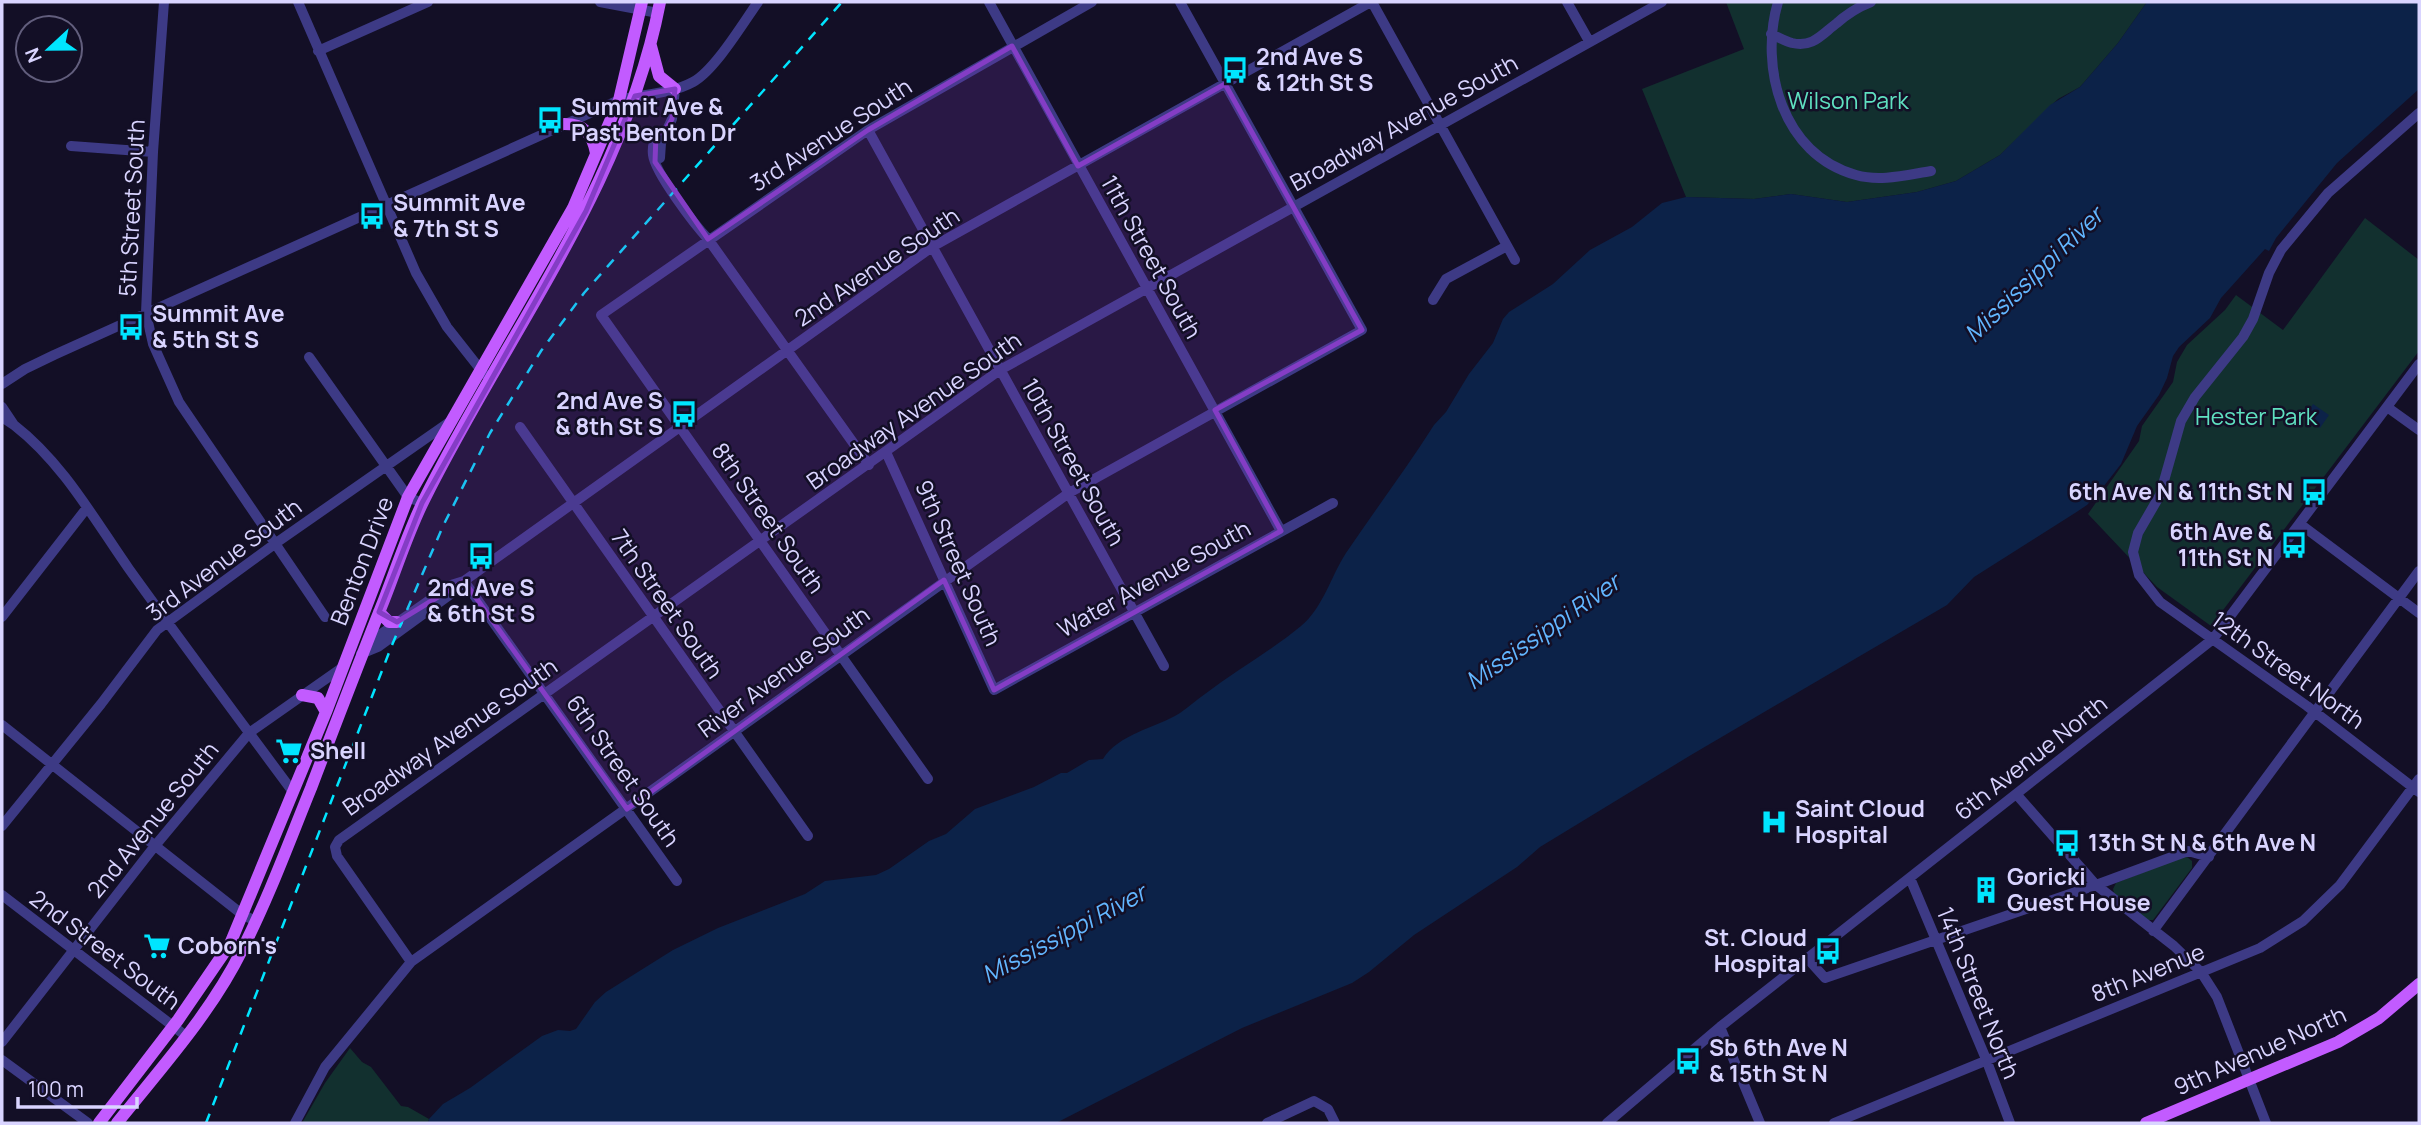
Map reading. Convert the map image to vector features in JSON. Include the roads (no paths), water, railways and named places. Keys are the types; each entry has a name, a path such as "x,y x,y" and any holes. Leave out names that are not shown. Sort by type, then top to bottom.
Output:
{"main road":[{"name":"Benton Drive","path":"100,1123 215,970 275,879 422,503 484,374 573,208 619,100 641,6"},
{"name":"Benton Drive","path":"117,1123 186,1037 225,980 250,918 293,792 408,497 448,424 484,374 586,211 635,96 659,8"},
{"path":"650,40 659,76 675,89"},
{"path":"565,124 582,127 588,132 596,154"},
{"path":"379,612 389,622 397,622"},
{"path":"302,695 318,698 326,712"},
{"name":"9th Avenue North","path":"2146,1123 2315,1054 2360,1031 2399,1003 2419,984"}],"street":[{"name":"5th Street South","path":"164,2 153,152 146,313 153,344 179,402 325,617"},
{"path":"298,2 421,282 447,327 484,374"},
{"path":"318,51 428,2"},
{"path":"600,2 659,8"},
{"path":"2,384 25,369 146,313 619,100 675,89 694,81 708,70 758,2"},
{"name":"11th Street South","path":"989,2 1281,531"},
{"name":"3rd Avenue South","path":"601,314 868,130 1091,2"},
{"path":"1180,2 1293,207"},
{"path":"1371,2 1515,260"},
{"name":"2nd Avenue South","path":"2,1042 154,847 249,733 363,652 385,642 456,591 464,581 932,247 1371,2"},
{"path":"1567,2 1589,41"},
{"name":"Broadway Avenue South","path":"411,962 337,856 335,847 339,840 1000,370 1662,2"},
{"path":"1778,2 1771,34 1771,66 1782,109 1798,135 1822,159 1855,175 1888,178 1931,171"},
{"path":"1771,34 1791,43 1804,44 1818,40 1836,23 1871,2"},
{"path":"675,89 672,119 664,132 654,139 652,154 655,162 698,228 869,465"},
{"name":"12th Street North","path":"2417,786 2160,602 2139,575 2133,552 2138,533 2160,495 2173,441 2181,421 2195,397 2243,337 2281,250 2328,193 2419,113"},
{"name":"10th Street South","path":"868,130 1164,666"},
{"path":"71,146 153,152"},
{"name":"River Avenue South","path":"295,1123 325,1067 411,962 1069,493 1362,330 1293,207"},
{"path":"1433,300 1447,279 1507,246"},
{"name":"8th Street South","path":"601,314 928,779"},
{"path":"309,358 385,468 408,497 422,503"},
{"name":"6th Avenue North","path":"1606,1123 1720,1027 2213,639 2419,364"},
{"path":"2,375 25,369"},
{"path":"2,407 14,425"},
{"path":"2387,407 2419,430"},
{"path":"2,417 45,452 293,792"},
{"name":"3rd Avenue South","path":"2,825 101,704 157,630 276,543 448,424"},
{"name":"7th Street South","path":"520,428 808,836"},
{"name":"9th Street South","path":"886,452 994,690"},
{"name":"Water Avenue South","path":"994,690 1333,503"},
{"path":"2,617 86,509"},
{"path":"2300,524 2419,612"},
{"path":"2153,931 2419,570"},
{"name":"2nd Avenue South","path":"363,652 375,638 397,622 451,585 464,581"},
{"name":"6th Street South","path":"464,581 677,881"},
{"path":"2,725 154,847 250,918"},
{"name":"8th Avenue","path":"1834,1123 2260,948 2303,921 2340,885 2417,786"},
{"path":"2017,795 2096,885 2174,946 2201,972 2217,997 2266,1123"},
{"path":"1807,958 1825,978 2188,851 2209,857"},
{"name":"14th Street North","path":"1910,878 2010,1123"},
{"name":"2nd Street South","path":"2,895 186,1037"},
{"path":"1720,1027 1760,1123"},
{"path":"2,1060 88,1123"},
{"path":"1267,1123 1314,1101 1328,1109 1335,1123"}],"water":[{"name":"Mississippi River","path":"2147,2 2419,2 2419,89 2337,163 2276,238 2269,251 2265,249 2221,298 2210,318 2179,347 2159,395 2137,426 2121,464 2100,491 2087,505 1974,577 1947,605 1540,847 1517,867 1414,935 1352,983 1242,1028 1056,1123 428,1123 443,1104 542,1036 558,1030 576,1029 595,1002 606,992 673,950 718,928 805,894 825,881 876,875 889,869 929,841 946,834 975,809 1034,787 1061,773 1067,773 1089,760 1103,759 1118,743 1180,713 1290,635 1309,619 1346,553 1493,343 1503,319 1509,312 1553,284 1590,250 1632,227 1662,203 1686,197 1754,199 1791,194 1847,202 1917,192 1956,181 2000,155 2050,105 2080,87 2118,43"},
{"path":"2313,404 2329,415 2320,428 2305,416"}],"railway":[{"path":"206,1123 392,645 443,526 490,433 541,351 584,293 842,2"}],"place":[{"name":"2nd Ave S & 12th St S","path":"1235,70"},
{"name":"Summit Ave & Past Benton Dr","path":"550,120"},
{"name":"Summit Ave & 7th St S","path":"372,216"},
{"name":"Summit Ave & 5th St S","path":"131,327"},
{"name":"2nd Ave S & 8th St S","path":"684,414"},
{"name":"6th Ave N & 11th St N","path":"2314,492"},
{"name":"6th Ave & 11th St N","path":"2294,545"},
{"name":"2nd Ave S & 6th St S","path":"481,556"},
{"name":"Shell","path":"289,751"},
{"name":"Saint Cloud Hospital","path":"1774,822"},
{"name":"13th St N & 6th Ave N","path":"2067,843"},
{"name":"Goricki Guest House","path":"1986,890"},
{"name":"Coborn's","path":"157,946"},
{"name":"St. Cloud Hospital","path":"1828,951"},
{"name":"Sb 6th Ave N & 15th St N","path":"1688,1061"}],"park label":[{"name":"Wilson Park","path":"1848,101"},
{"name":"Hester Park","path":"2256,417"}]}
